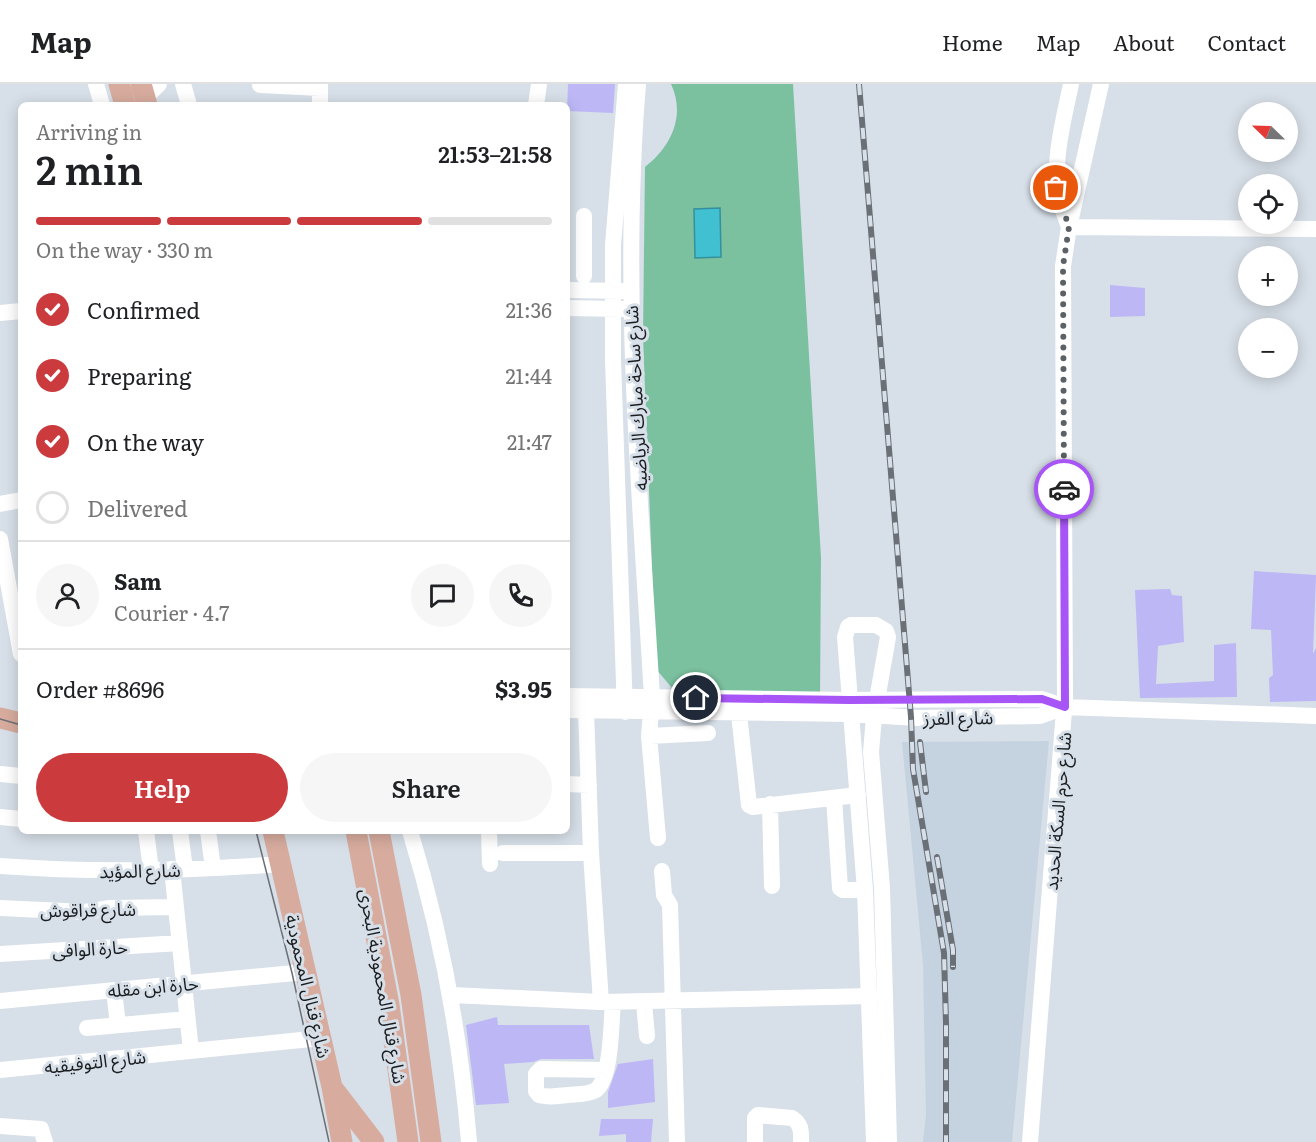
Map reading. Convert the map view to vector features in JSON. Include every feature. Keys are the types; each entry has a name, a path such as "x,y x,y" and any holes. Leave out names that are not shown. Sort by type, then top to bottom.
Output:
{"main road":[{"path":"119,84 124,102"},
{"path":"141,84 146,102"},
{"path":"0,718 18,722"},
{"name":"شارع قنال المحمودية","path":"274,834 332,1087 342,1142"},
{"name":"شارع قنال المحمودية البحرى","path":"357,834 389,1005 408,1142"},
{"name":"شارع قنال المحمودية البحرى","path":"380,834 411,995 431,1142"},
{"path":"332,1087 374,1142"}],"street":[{"path":"132,102 147,96 159,84"},
{"path":"183,84 188,102"},
{"path":"536,102 539,84"},
{"name":"شارع ساحة مبارك الرياضيه","path":"625,704 613,245 626,84"},
{"name":"شارع ساحة مبارك الرياضيه","path":"638,84 631,163 630,309 652,705 649,736 658,838"},
{"name":"شارع حرم السكة الحديد","path":"1069,227 1056,188 1055,168 1071,84"},
{"name":"شارع حرم السكة الحديد","path":"1029,1142 1065,707 1063,266 1069,227 1101,84"},
{"path":"260,85 320,86 320,102"},
{"path":"584,216 584,276"},
{"path":"1069,227 1316,229"},
{"path":"584,246 613,245"},
{"path":"570,290 630,291"},
{"path":"570,308 630,309"},
{"path":"0,313 18,312"},
{"path":"0,504 18,501"},
{"path":"0,538 18,632"},
{"path":"863,752 850,707 845,637 851,625 876,625 886,631 888,637 874,717 863,752 862,784 871,996 874,1142"},
{"name":"شارع الفرز","path":"570,696 625,704 850,707 874,717 1040,716 1065,707"},
{"name":"شارع الفرز","path":"652,705 739,714 850,707 877,699 1042,699 1065,707"},
{"name":"شارع الفرز","path":"570,710 625,704"},
{"path":"1065,707 1316,716"},
{"path":"586,710 591,853 610,1050 605,1070"},
{"path":"739,714 748,803 753,807 834,798 862,784"},
{"path":"649,736 708,733"},
{"path":"0,774 18,776"},
{"path":"570,784 589,785"},
{"path":"862,784 882,888 889,1142"},
{"path":"834,798 840,888 866,890"},
{"path":"770,804 772,886"},
{"path":"0,816 18,819"},
{"path":"142,834 151,870"},
{"path":"180,834 175,907 191,1051"},
{"path":"208,834 213,868"},
{"path":"411,834 432,906 452,995 469,1142"},
{"path":"490,834 496,859 591,853"},
{"name":"شارع المؤيد","path":"0,866 77,871 281,864"},
{"path":"662,871 664,895 670,905 677,1142"},
{"name":"شارع قراقوش","path":"0,908 85,912 175,907"},
{"name":"حارة الوافى","path":"0,954 180,943"},
{"name":"حارة ابن مقله","path":"0,1001 305,972"},
{"path":"114,990 118,1025"},
{"path":"452,995 607,1002 871,996"},
{"path":"644,1002 647,1036"},
{"path":"87,1028 187,1019"},
{"name":"شارع التوفيقيه","path":"0,1070 321,1038"},
{"path":"755,1142 755,1118 758,1115 792,1118 797,1121 801,1128 801,1142"},
{"path":"0,1126 41,1129 45,1142"}],"shaded area":[{"path":"1049,741 1012,1142 923,1142 926,1115 923,964 902,742"}],"green space":[{"path":"671,84 793,84 821,558 820,699 683,701 656,669 643,337 645,167 662,150 673,130 677,108"}],"water":[{"path":"720,208 721,257 695,258 694,209"}],"building":[{"path":"568,84 615,84 613,113 570,111 570,102 567,102"},
{"path":"1110,285 1145,288 1145,316 1110,317"},
{"path":"1254,571 1316,575 1313,654 1316,648 1316,701 1270,702 1269,678 1273,675 1271,630 1251,629"},
{"path":"1170,589 1172,595 1182,596 1184,642 1158,646 1156,684 1214,681 1214,645 1236,643 1237,697 1140,698 1135,590"},
{"path":"497,1017 498,1025 589,1025 594,1059 541,1059 533,1062 504,1064 509,1103 476,1105 466,1025"},
{"path":"653,1059 655,1102 608,1108 608,1092 618,1064"},
{"path":"601,1119 653,1119 651,1142 626,1142 626,1134 599,1136"}],"tram line":[{"path":"0,719 18,724"},
{"path":"257,834 292,973 329,1142"}],"railway":[{"path":"859,84 911,717 913,769 944,953 946,1142"},
{"path":"920,742 926,792"},
{"path":"937,857 953,950 953,967"}],"way so far":[{"path":"1056,188 1069,227 1063,266 1064,489"}],"route":[{"path":"696,698 1042,699 1065,707 1064,489"}]}
